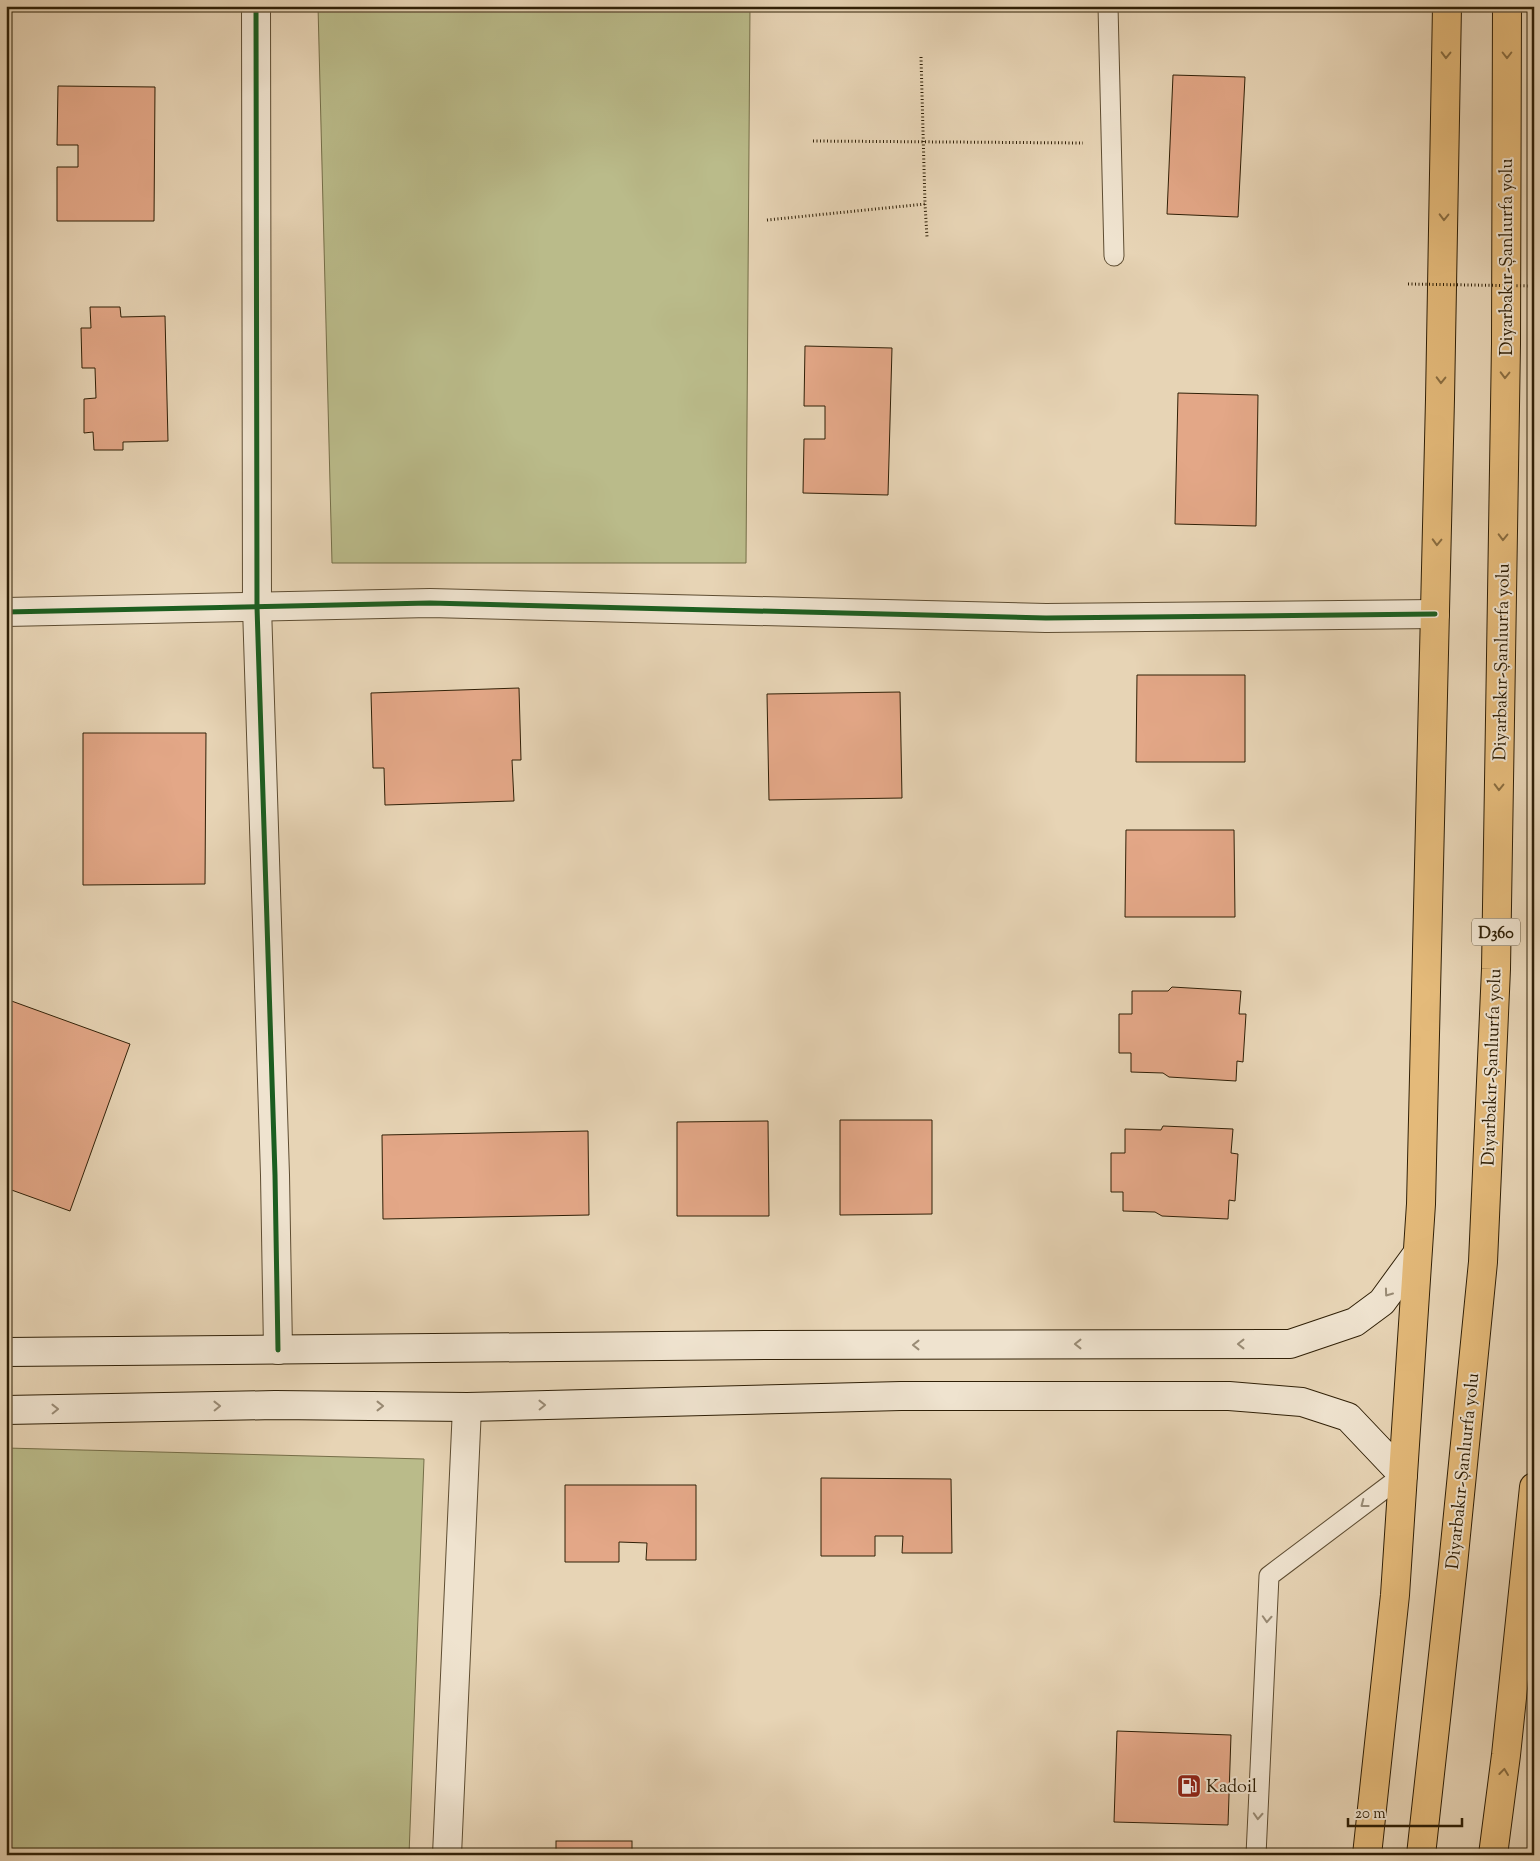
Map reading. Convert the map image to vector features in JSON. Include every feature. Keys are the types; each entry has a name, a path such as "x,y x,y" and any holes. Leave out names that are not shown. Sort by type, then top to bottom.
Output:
{"highway":[{"path":"1367,1855 1395,1595 1421,1204 1441,369 1447,6"},
{"name":"Diyarbakır-Şanlıurfa yolu","path":"1420,1855 1452,1574 1483,1262 1496,969 1506,344 1507,6"},
{"path":"1493,1855 1506,1755 1534,1487"}],"street":[{"path":"256,6 257,607 275,1165 278,1350"},
{"path":"6,612 440,603 1046,618 1435,614"},
{"path":"6,1352 766,1345 1290,1344 1355,1322 1382,1302 1417,1254"},
{"path":"6,1410 275,1405 468,1407 901,1396 1229,1396 1302,1402 1348,1418 1403,1475"},
{"path":"447,1855 468,1407"}],"lane":[{"path":"1108,6 1114,256"},
{"path":"1256,1855 1269,1576 1403,1475"}],"path":[{"path":"921,57 927,237"},
{"path":"813,142 1111,143"},
{"path":"767,220 925,204"},
{"path":"1408,284 1534,286"}],"green space":[{"path":"318,6 750,6 746,563 332,563"},
{"path":"6,1448 424,1459 409,1855 6,1855"}],"building":[{"path":"1173,75 1245,77 1238,217 1167,214"},
{"path":"58,86 155,87 154,221 57,221 57,167 78,167 78,145 57,145"},
{"path":"90,307 120,307 121,317 165,316 168,441 123,442 123,450 94,450 93,432 84,433 84,399 96,398 95,368 82,368 81,328 91,328"},
{"path":"805,346 892,348 888,495 803,493 804,439 825,439 825,406 804,406"},
{"path":"1178,393 1258,395 1256,526 1175,524"},
{"path":"1137,675 1245,675 1245,762 1136,762"},
{"path":"519,688 521,760 512,760 514,801 385,805 384,768 373,768 371,693"},
{"path":"900,692 902,798 769,800 767,694"},
{"path":"83,733 206,733 205,884 83,885"},
{"path":"1126,830 1234,830 1235,917 1125,917"},
{"path":"1172,987 1241,991 1239,1014 1246,1014 1243,1062 1237,1061 1236,1081 1169,1077 1163,1073 1131,1072 1131,1053 1119,1053 1119,1014 1132,1014 1132,991 1168,991"},
{"path":"6,999 130,1044 70,1211 6,1188"},
{"path":"840,1120 932,1120 932,1214 840,1215"},
{"path":"768,1121 769,1216 677,1216 677,1122"},
{"path":"1163,1126 1233,1129 1231,1153 1238,1154 1235,1201 1229,1200 1228,1219 1162,1216 1155,1212 1123,1211 1123,1192 1111,1192 1111,1153 1125,1153 1125,1129 1161,1130"},
{"path":"588,1131 589,1215 383,1219 382,1135"},
{"path":"821,1478 951,1479 952,1553 902,1553 903,1536 875,1536 875,1556 821,1556"},
{"path":"565,1485 696,1485 696,1560 646,1560 647,1543 619,1542 619,1562 565,1562"},
{"path":"1117,1731 1231,1735 1228,1825 1114,1822"},
{"path":"556,1841 632,1841 632,1855 556,1855"}],"cycle path":[{"path":"256,6 257,607 275,1175 278,1350"},
{"path":"6,612 430,603 1046,618 1435,614"}],"place":[{"name":"Kadoil","path":"1189,1786"}]}
